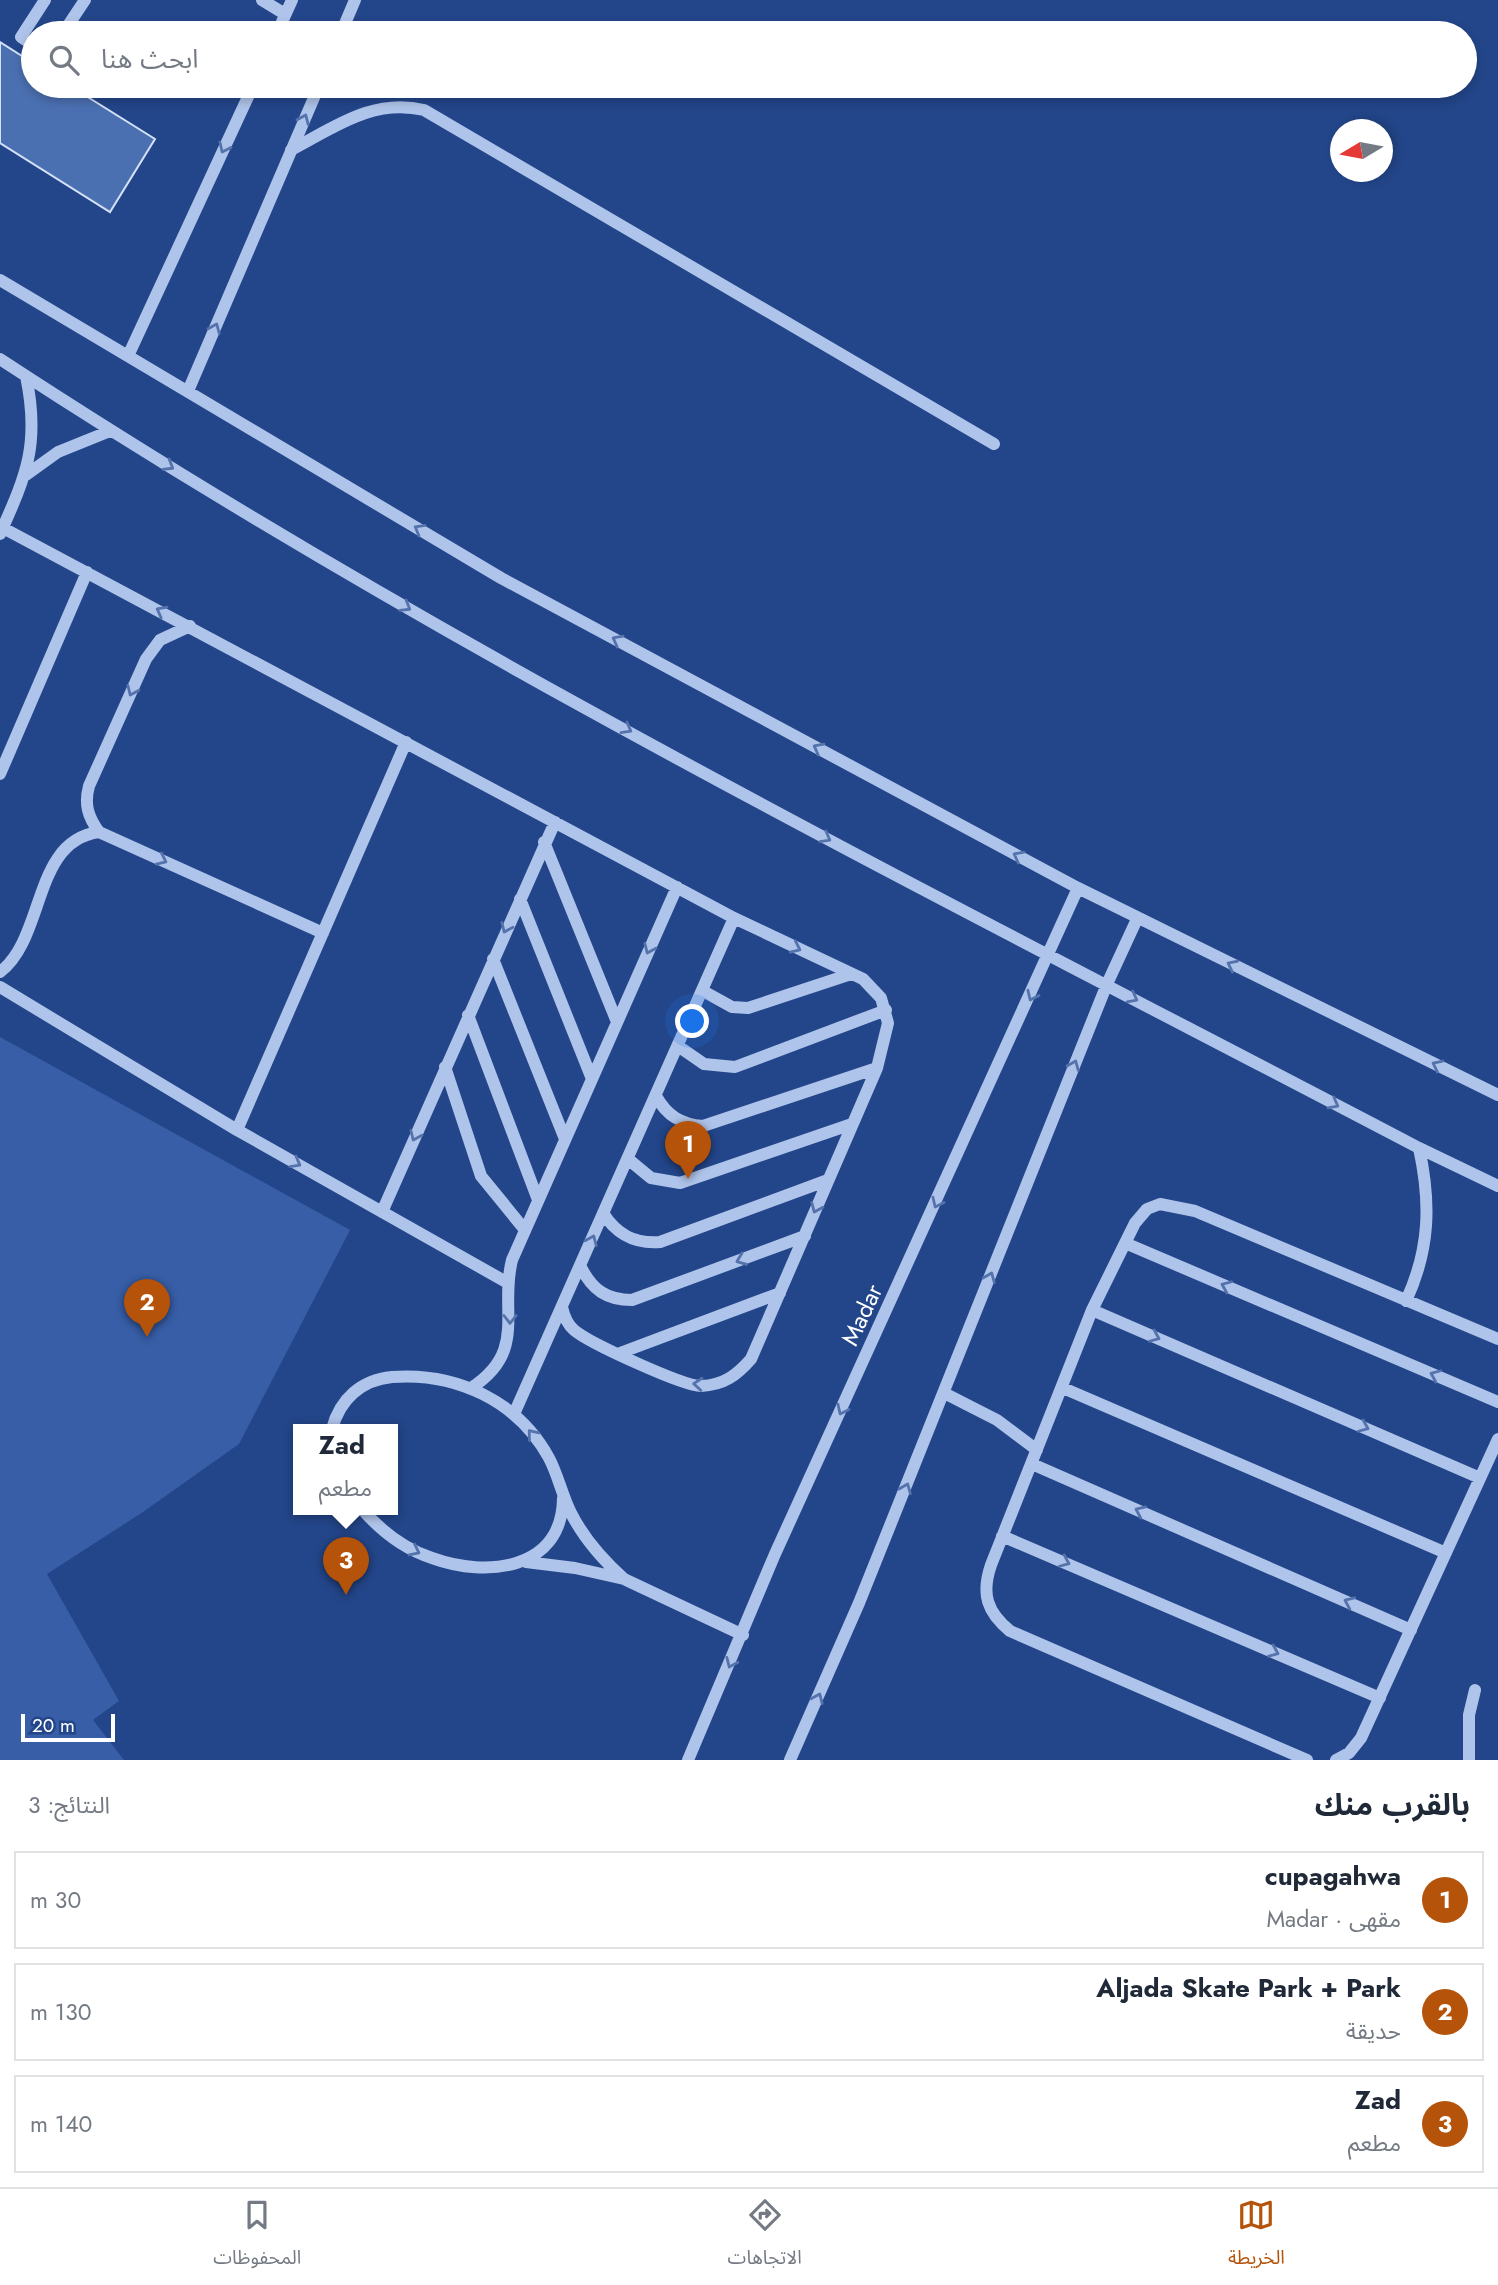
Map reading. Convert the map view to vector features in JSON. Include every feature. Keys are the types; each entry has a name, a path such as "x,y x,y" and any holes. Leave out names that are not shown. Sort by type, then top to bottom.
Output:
{"street":[{"path":"31,21 45,0"},
{"path":"71,21 85,0"},
{"path":"262,0 285,15"},
{"path":"282,21 292,0"},
{"path":"346,21 355,0"},
{"path":"128,356 247,98"},
{"path":"188,391 314,98"},
{"path":"291,150 373,108 406,106 424,110 994,444"},
{"path":"0,280 501,578 1078,888 1498,1095"},
{"path":"0,359 110,431 450,632 923,891 1051,954 1419,1148 1498,1186"},
{"path":"26,376 32,425 26,475 1,531 87,572 734,918 873,987 886,1010 887,1034 877,1068 751,1359 737,1375 719,1384 699,1386 678,1381 574,1330 562,1307"},
{"path":"26,475 58,452 110,431"},
{"path":"0,774 87,572"},
{"path":"99,832 87,805 89,786 152,648 169,633 190,626"},
{"path":"237,1130 406,742"},
{"path":"382,1212 555,822"},
{"path":"0,972 15,956 61,852 78,837 99,832 323,933"},
{"path":"544,842 617,1022"},
{"path":"471,1388 492,1371 505,1348 510,1325 508,1283 512,1260 677,887"},
{"name":"Madar","path":"688,1760 775,1554 1051,954 1078,888"},
{"path":"520,899 592,1079"},
{"path":"514,1414 734,918"},
{"path":"790,1760 859,1603 1107,984 1138,919"},
{"path":"493,959 565,1139"},
{"path":"703,991 732,1007 748,1008 851,974"},
{"path":"0,987 237,1130 508,1283"},
{"path":"678,1046 704,1064 735,1067 886,1010"},
{"path":"468,1016 538,1200"},
{"path":"445,1067 481,1176 525,1230"},
{"path":"656,1096 675,1119 703,1126 877,1068"},
{"path":"628,1159 651,1178 680,1183 852,1124"},
{"path":"1406,1301 1422,1260 1429,1223 1427,1185 1419,1148"},
{"path":"603,1213 621,1234 647,1243 660,1242 828,1180"},
{"path":"1307,1760 1010,1631 995,1619 986,1602 985,1583 1002,1536 1092,1310 1125,1243 1147,1209 1160,1204 1178,1206 1498,1339"},
{"path":"581,1268 595,1289 619,1300 632,1300 805,1236"},
{"path":"1125,1243 1498,1402"},
{"path":"620,1353 780,1293"},
{"path":"1092,1310 1480,1478"},
{"path":"334,1424 342,1404 352,1393 379,1379 433,1377 471,1388 514,1414 539,1442 588,1541 624,1580"},
{"path":"1063,1388 1446,1553"},
{"path":"944,1393 997,1420 1037,1450"},
{"path":"1336,1760 1349,1753 1361,1738 1498,1439"},
{"path":"1032,1464 1411,1630"},
{"path":"526,1562 539,1553 558,1526 563,1494"},
{"path":"368,1515 391,1537 433,1559 479,1567 526,1562 575,1567 624,1580 743,1635"},
{"path":"1002,1536 1380,1698"},
{"path":"1469,1760 1469,1716 1475,1690"}],"shaded area":[{"path":"0,1037 350,1230 239,1444 143,1512 47,1574 119,1701 93,1720 124,1760 0,1760"}],"building":[{"path":"0,42 21,55 21,98 89,98 155,139 110,212 0,143"}],"place":[{"name":"cupagahwa","path":"688,1179"},
{"name":"Aljada Skate Park + Park","path":"147,1337"},
{"name":"Zad","path":"346,1595"}]}
